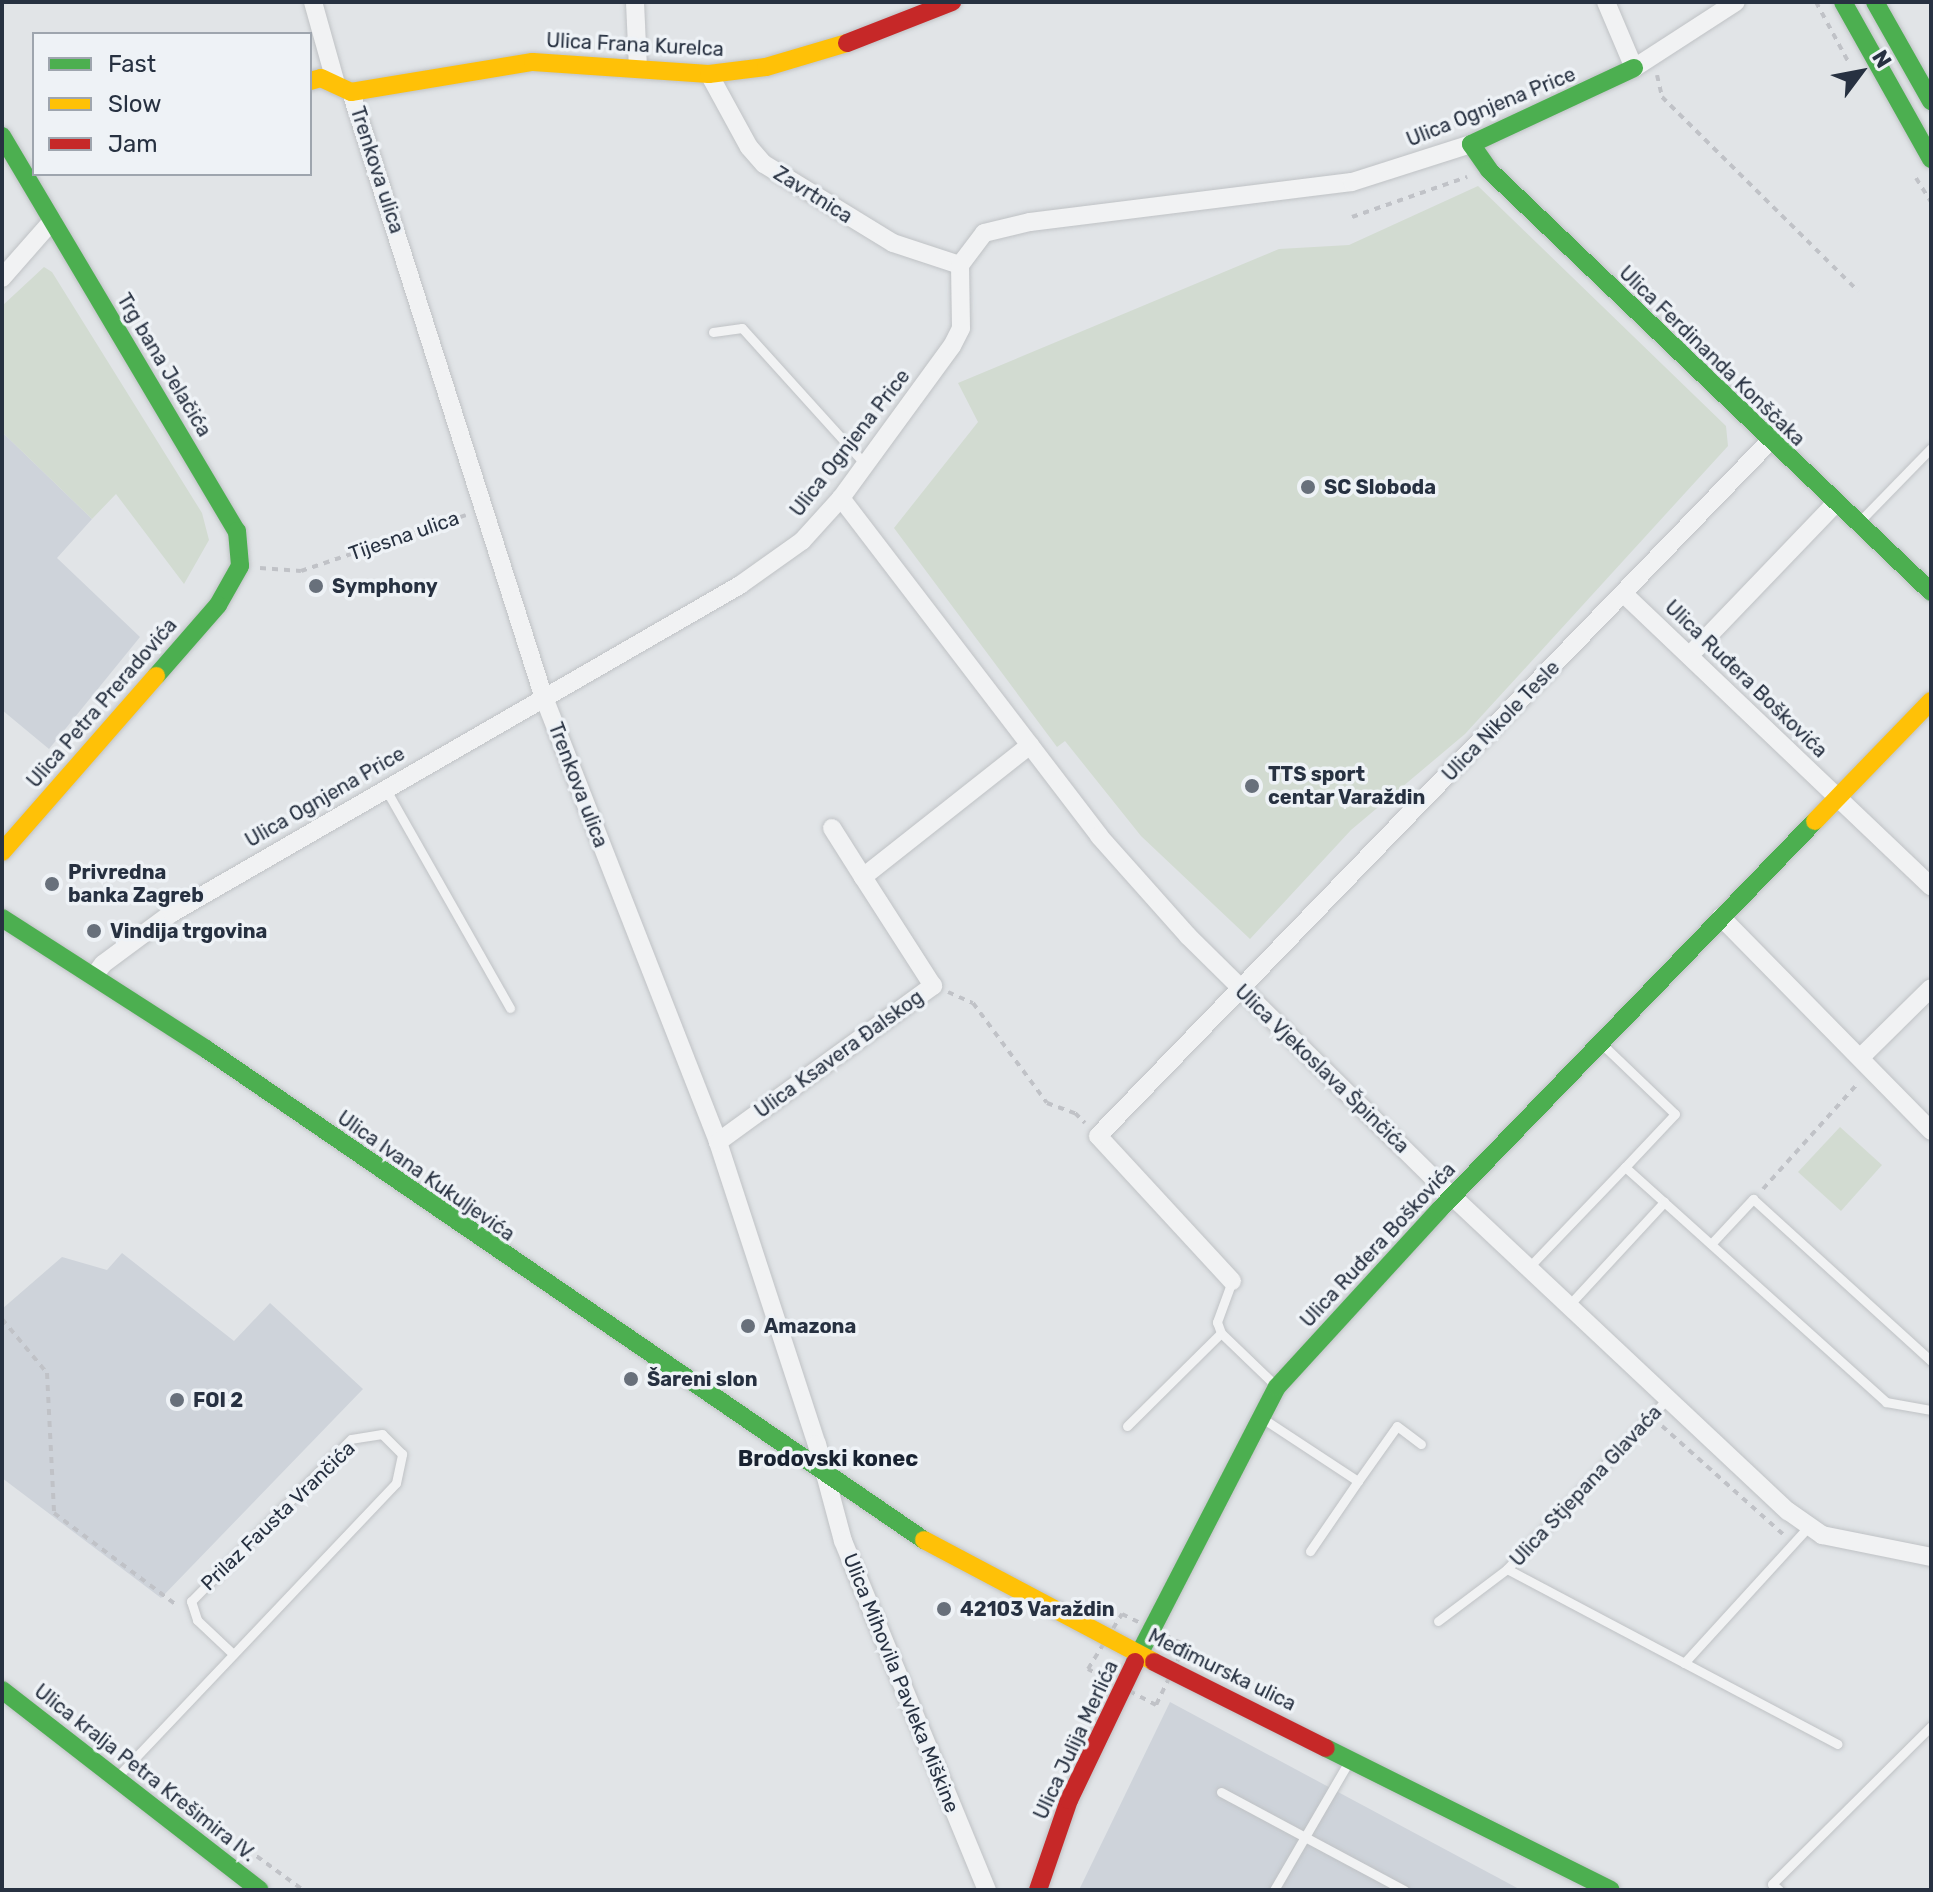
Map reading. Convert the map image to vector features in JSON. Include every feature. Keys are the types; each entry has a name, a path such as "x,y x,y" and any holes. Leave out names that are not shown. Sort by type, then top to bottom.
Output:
{"main road":[{"name":"Ulica Frana Kurelca","path":"312,80 321,78 344,88 533,62 709,74 766,67 849,43 952,2"},
{"path":"1843,2 1931,159"},
{"path":"1875,2 1931,101"},
{"name":"Ulica Ognjena Price","path":"1471,144 1634,68"},
{"name":"Trg bana Jelačića","path":"2,136 229,513 237,531 240,566"},
{"name":"Ulica Ferdinanda Konščaka","path":"1471,144 1489,170 1769,442 1931,592"},
{"path":"28,181 44,176"},
{"name":"Ulica Petra Preradovića","path":"2,852 204,620 231,587 240,566"},
{"name":"Ulica Ruđera Boškovića","path":"1140,1655 1259,1416 1277,1387 1452,1196 1931,701"},
{"name":"Ulica Ivana Kukuljevića","path":"2,918 94,976 497,1253 649,1349 822,1473"},
{"name":"Međimurska ulica","path":"822,1473 903,1529 1140,1655 1611,1890"},
{"name":"Ulica Julija Merlića","path":"1038,1890 1069,1800 1140,1655"},
{"name":"Ulica kralja Petra Krešimira IV.","path":"2,1690 260,1890"}],"street":[{"name":"Trenkova ulica","path":"313,2 487,509 543,695 718,1142 817,1444 822,1473"},
{"path":"635,2 638,69"},
{"path":"1606,2 1634,68 1736,2"},
{"name":"Zavrtnica","path":"709,74 764,164 893,243 960,265"},
{"name":"Ulica Ognjena Price","path":"94,976 172,913 543,695 740,585 802,541 841,498 952,346 961,328 960,265 984,233 1030,222 1352,182 1471,144"},
{"path":"2,278 52,221"},
{"name":"Ulica Nikole Tesle","path":"1098,1136 1242,991 1769,442"},
{"name":"Ulica Vjekoslava Špinčića","path":"841,498 1099,836 1242,991 1452,1196 1809,1526 1851,1543 1931,1557"},
{"path":"1690,655 1835,504"},
{"name":"Ulica Ruđera Boškovića","path":"1624,594 1931,886"},
{"path":"863,877 1030,745"},
{"name":"Ulica Ksavera Đalskog","path":"718,1142 933,986 832,828"},
{"path":"1721,917 1931,1131"},
{"path":"1866,1062 1931,988"},
{"path":"1098,1136 1232,1281"},
{"name":"Ulica Mihovila Pavleka Miškine","path":"822,1473 843,1541 987,1890"}],"lane":[{"path":"713,332 742,328 865,464"},
{"path":"1857,524 1931,448"},
{"path":"385,788 510,1008"},
{"path":"1530,1266 1675,1114 1600,1042"},
{"path":"1625,1167 1886,1402 1931,1410"},
{"path":"1711,1244 1753,1199 1931,1361"},
{"path":"1570,1304 1664,1202"},
{"path":"1232,1281 1217,1322 1221,1333 1277,1387"},
{"path":"1127,1426 1221,1333"},
{"name":"Ulica Stjepana Glavaća","path":"1668,1398 1507,1569 1838,1744"},
{"path":"1259,1416 1358,1481"},
{"path":"1310,1551 1397,1426 1421,1444"},
{"name":"Prilaz Fausta Vrančića","path":"117,1777 231,1652 396,1483 402,1454 382,1434 351,1439 191,1601 197,1620 231,1652"},
{"path":"1684,1663 1809,1526"},
{"path":"1438,1621 1507,1569"},
{"path":"1779,1890 1772,1884 1931,1726"},
{"path":"1274,1890 1351,1758"},
{"path":"1221,1792 1404,1890"}],"path":[{"path":"1654,57 1662,97 1858,291"},
{"name":"Tijesna ulica","path":"240,566 301,571 487,509"},
{"path":"933,986 973,1003 1047,1103 1075,1113 1098,1136"},
{"path":"1753,1199 1866,1062"},
{"path":"2,1319 47,1373 54,1513 197,1620"},
{"path":"1651,1416 1780,1533"}],"shaded area":[{"name":"SC Sloboda","path":"1478,186 1726,426 1728,446 1465,734 1351,830 1250,939 1141,836 1065,741 1057,747 894,528 978,422 958,383 1279,249 1349,245"},
{"path":"44,267 52,272 202,513 209,540 184,584 116,494 92,519 2,432 2,306"},
{"path":"2,432 92,519 57,558 140,637 49,749 2,710"},
{"path":"1840,1127 1882,1165 1841,1211 1798,1172"},
{"path":"122,1253 234,1341 270,1303 363,1389 161,1598 2,1478 2,1309 62,1257 107,1270"},
{"path":"1170,1702 1521,1890 1079,1890"}],"traffic: fast":[{"path":"1843,2 1931,159"},
{"path":"1875,2 1931,101"},
{"path":"1634,68 1471,144 1489,170 1931,592"},
{"path":"2,136 237,531 240,566 218,605 156,676"},
{"path":"1135,1662 1277,1387 1439,1210 1815,821"},
{"path":"2,918 206,1049 924,1540"},
{"path":"2,1690 260,1890"},
{"path":"1326,1748 1611,1890"}],"traffic: slow":[{"path":"312,80 321,78 351,92 533,62 709,74 766,67 847,43"},
{"path":"2,852 156,676"},
{"path":"1815,821 1931,701"},
{"path":"924,1540 1154,1662"}],"traffic: jam":[{"path":"847,43 952,2"},
{"path":"1038,1890 1069,1800 1135,1662"},
{"path":"1154,1662 1326,1748"}],"place":[{"name":"SC Sloboda","path":"1308,487"},
{"name":"Symphony","path":"316,586"},
{"name":"TTS sport centar Varaždin","path":"1252,786"},
{"name":"Privredna banka Zagreb","path":"52,884"},
{"name":"Vindija trgovina","path":"94,931"},
{"name":"Amazona","path":"748,1326"},
{"name":"Šareni slon","path":"631,1379"},
{"name":"FOI 2","path":"177,1400"},
{"name":"42103 Varaždin","path":"944,1609"}],"district":[{"name":"Brodovski konec","path":"828,1459"}]}
